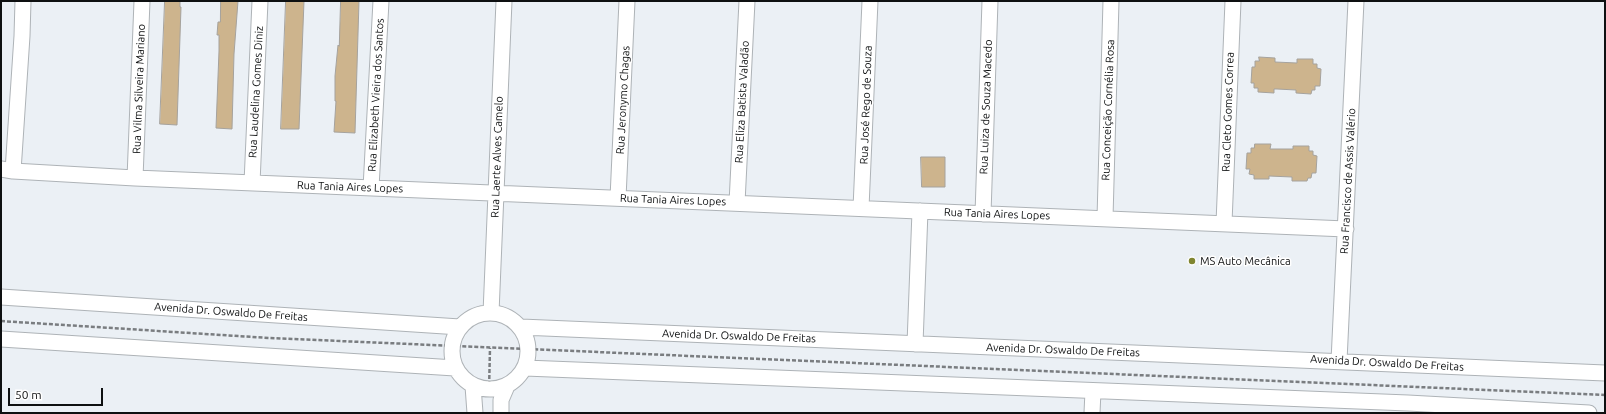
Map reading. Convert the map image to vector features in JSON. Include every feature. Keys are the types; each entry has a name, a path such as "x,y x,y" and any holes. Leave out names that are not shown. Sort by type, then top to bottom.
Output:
{"street":[{"path":"7,170 22,36 23,1"},
{"name":"Rua Vilma Silveira Mariano","path":"135,178 142,1"},
{"name":"Rua Laudelina Gomes Diniz","path":"252,183 260,1"},
{"name":"Rua Elizabeth Vieira dos Santos","path":"371,188 381,1"},
{"name":"Rua Laerte Alves Camelo","path":"491,313 504,1"},
{"name":"Rua Jeronymo Chagas","path":"618,198 627,1"},
{"name":"Rua Eliza Batista Valadão","path":"737,203 748,1"},
{"name":"Rua José Rego de Souza","path":"861,208 870,1"},
{"name":"Rua Luiza de Souza Macedo","path":"983,214 990,1"},
{"name":"Rua Conceição Cornélia Rosa","path":"1105,218 1111,1"},
{"name":"Rua Cleto Gomes Correa","path":"1224,224 1233,1"},
{"name":"Rua Francisco de Assis Valério","path":"1340,361 1356,1"},
{"name":"Rua Tania Aires Lopes","path":"7,170 135,178 1346,229"},
{"path":"915,344 920,211"},
{"name":"Avenida Dr. Oswaldo De Freitas","path":"1,297 460,327"},
{"path":"491,313 507,317 521,327 529,349 528,360 525,368 514,381 507,386 489,393 473,386 463,378 455,368 452,360 452,346 460,327 474,316 491,313"},
{"name":"Avenida Dr. Oswaldo De Freitas","path":"521,327 1605,373"},
{"path":"1,339 455,368"},
{"path":"525,368 1408,403 1590,413"},
{"path":"473,386 475,413"},
{"path":"501,413 501,400 507,386"},
{"path":"1092,413 1093,391"}],"path":[{"path":"1,321 269,338 1605,395"},
{"path":"489,393 490,348"}],"building":[{"path":"165,1 180,1 181,7 177,125 160,124"},
{"path":"221,1 238,1 234,54 232,129 216,128 219,51 219,35 217,35 218,22 220,22"},
{"path":"286,1 304,1 299,129 281,129"},
{"path":"341,1 359,1 355,133 334,132 336,101 335,76 338,45 339,46"},
{"path":"1259,57 1275,58 1275,62 1297,63 1297,59 1313,59 1313,64 1317,64 1317,68 1321,69 1320,86 1315,86 1315,90 1312,90 1311,94 1296,93 1296,90 1277,89 1274,89 1274,93 1258,92 1258,88 1254,88 1254,83 1251,83 1252,67 1255,67 1255,61 1259,61"},
{"path":"1255,144 1271,144 1270,149 1293,149 1293,146 1309,146 1309,151 1313,151 1313,155 1317,156 1316,173 1312,173 1311,178 1308,178 1307,181 1292,181 1292,177 1269,176 1269,179 1254,179 1254,175 1249,174 1250,169 1246,169 1247,153 1251,153 1251,148 1254,148"},
{"path":"921,157 945,157 945,187 922,187"}],"place":[{"name":"MS Auto Mecânica","path":"1192,261"}]}
